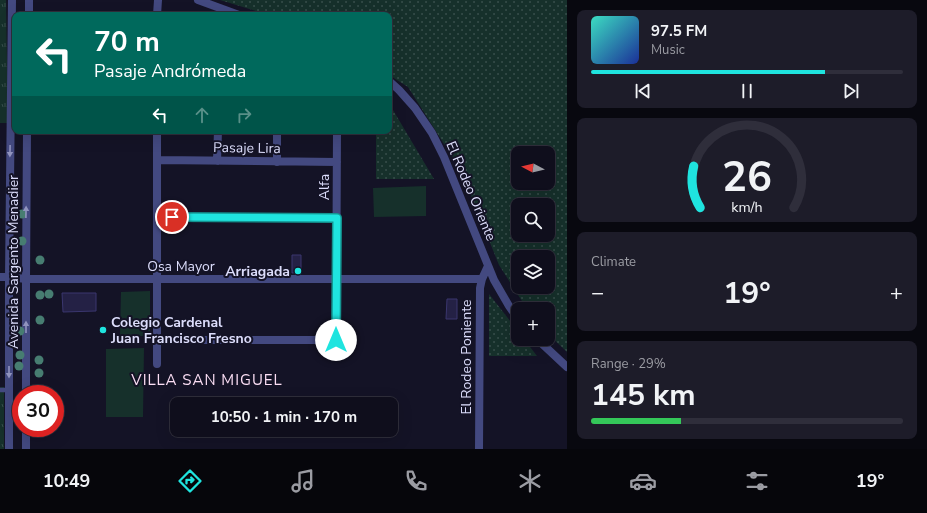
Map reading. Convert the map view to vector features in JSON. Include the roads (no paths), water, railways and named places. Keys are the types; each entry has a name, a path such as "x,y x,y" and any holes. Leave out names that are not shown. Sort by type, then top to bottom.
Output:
{"street":[{"name":"Avenida Sargento Menadier","path":"8,449 4,390 9,277 12,0"},
{"path":"29,0 29,12"},
{"path":"157,12 158,0"},
{"path":"198,0 218,11"},
{"name":"El Rodeo Oriente","path":"392,84 415,108 432,133 444,157 488,266 501,293 511,308"},
{"name":"Avenida Sargento Menadier","path":"26,385 27,134"},
{"path":"157,134 157,364"},
{"path":"217,161 218,134"},
{"path":"277,134 277,162"},
{"name":"Alfa","path":"158,340 336,340 337,134"},
{"name":"Pasaje Lira","path":"158,160 337,162"},
{"path":"158,217 337,218"},
{"name":"El Rodeo Poniente","path":"479,449 479,298 482,279 488,266"},
{"name":"Osa Mayor","path":"0,277 26,280 482,279"},
{"path":"544,346 567,367"},
{"path":"26,437 26,449"}],"place":[{"name":"Arriagada","path":"298,271"},
{"name":"Colegio Cardenal Juan Francisco Fresno","path":"103,330"}],"district":[{"name":"VILLA SAN MIGUEL","path":"207,380"}]}
